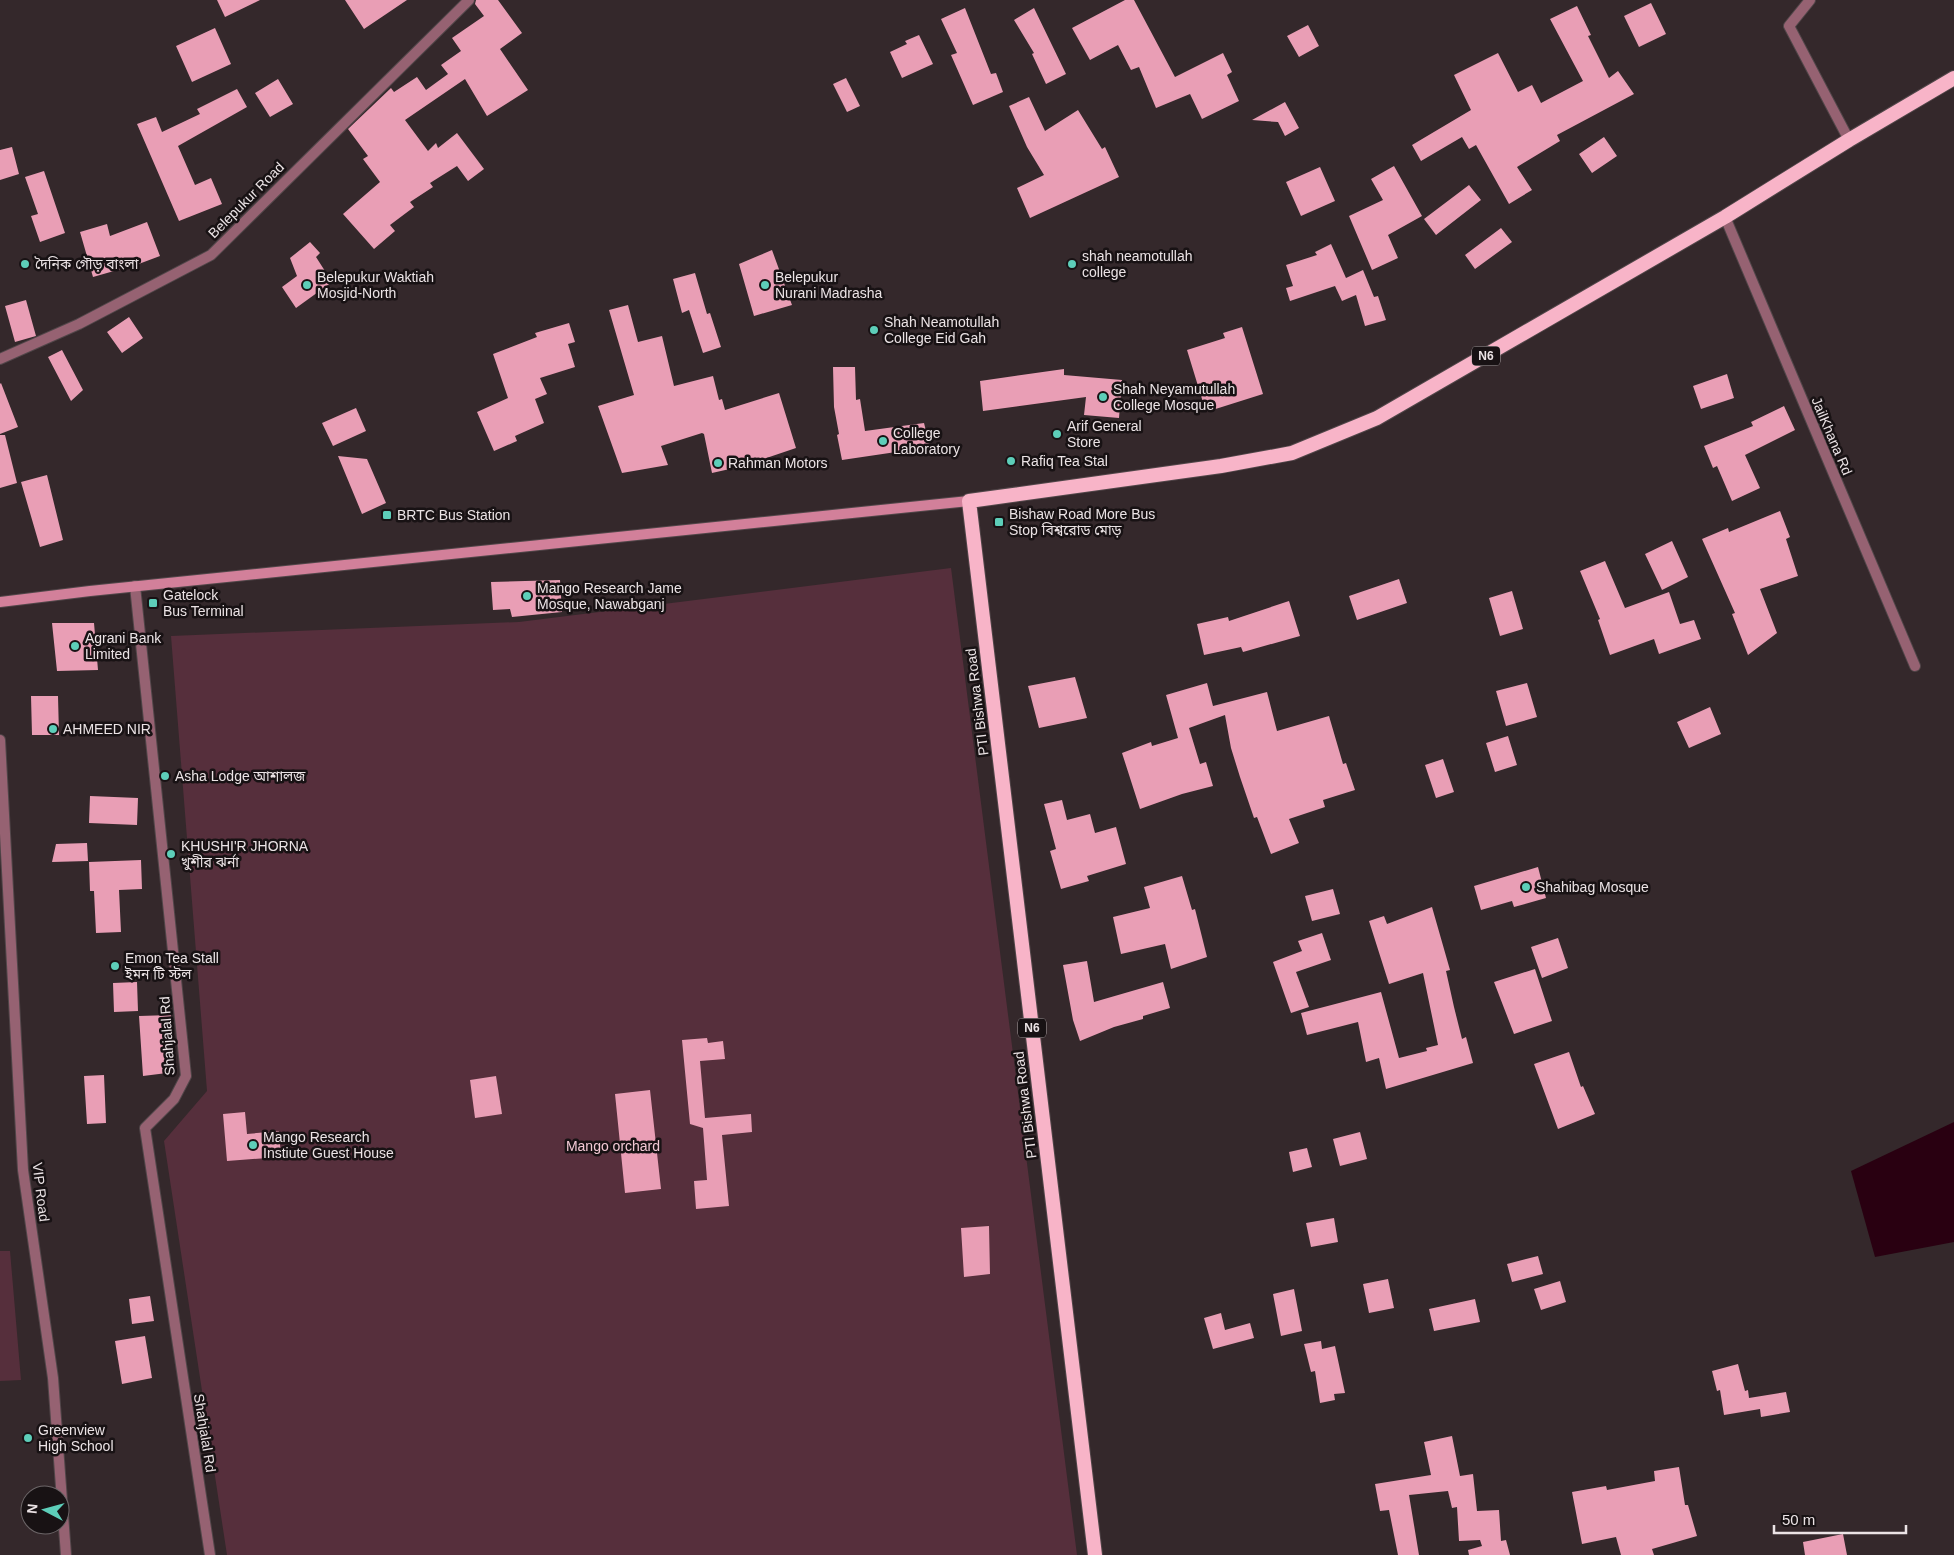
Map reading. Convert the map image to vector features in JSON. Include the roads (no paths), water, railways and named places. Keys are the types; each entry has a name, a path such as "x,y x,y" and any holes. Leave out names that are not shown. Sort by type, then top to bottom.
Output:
{"highway":[{"name":"N6","path":"969,501 1221,466 1292,453 1377,418 1725,217 1954,78"},
{"name":"PTI Bishwa Road","path":"969,501 1095,1555"}],"main road":[{"path":"0,602 135,586 969,501"}],"street":[{"name":"Belepukur Road","path":"0,359 79,324 210,255 469,0"},
{"path":"1810,0 1789,26 1849,140"},
{"name":"JailKhana Rd","path":"1725,217 1914,666"},
{"name":"Shahjalal Rd","path":"135,586 186,1076 174,1099 144,1128 210,1555"},
{"name":"VIP Road","path":"0,740 24,1170 53,1378 66,1555"}],"place":[{"name":"দৈনিক গৌড় বাংলা","path":"25,264"},
{"name":"shah neamotullah college","path":"1072,264"},
{"name":"Belepukur Waktiah Mosjid-North","path":"307,285"},
{"name":"Belepukur Nurani Madrasha","path":"765,285"},
{"name":"Shah Neamotullah College Eid Gah","path":"874,330"},
{"name":"Shah Neyamutullah College Mosque","path":"1103,397"},
{"name":"Arif General Store","path":"1057,434"},
{"name":"College Laboratory","path":"883,441"},
{"name":"Rafiq Tea Stal","path":"1011,461"},
{"name":"Rahman Motors","path":"718,463"},
{"name":"BRTC Bus Station","path":"387,515"},
{"name":"Bishaw Road More Bus Stop বিশ্বরোড মোড়","path":"999,522"},
{"name":"Mango Research Jame Mosque, Nawabganj","path":"527,596"},
{"name":"Gatelock Bus Terminal","path":"153,603"},
{"name":"Agrani Bank Limited","path":"75,646"},
{"name":"AHMEED NIR","path":"53,729"},
{"name":"Asha Lodge আশালজ","path":"165,776"},
{"name":"KHUSHI'R JHORNA খুশীর ঝর্না","path":"171,854"},
{"name":"Shahibag Mosque","path":"1526,887"},
{"name":"Emon Tea Stall ইমন টি স্টল","path":"115,966"},
{"name":"Mango Research Instiute Guest House","path":"253,1145"},
{"name":"Greenview High School","path":"28,1438"}],"park label":[{"name":"Mango orchard","path":"613,1146"}]}
